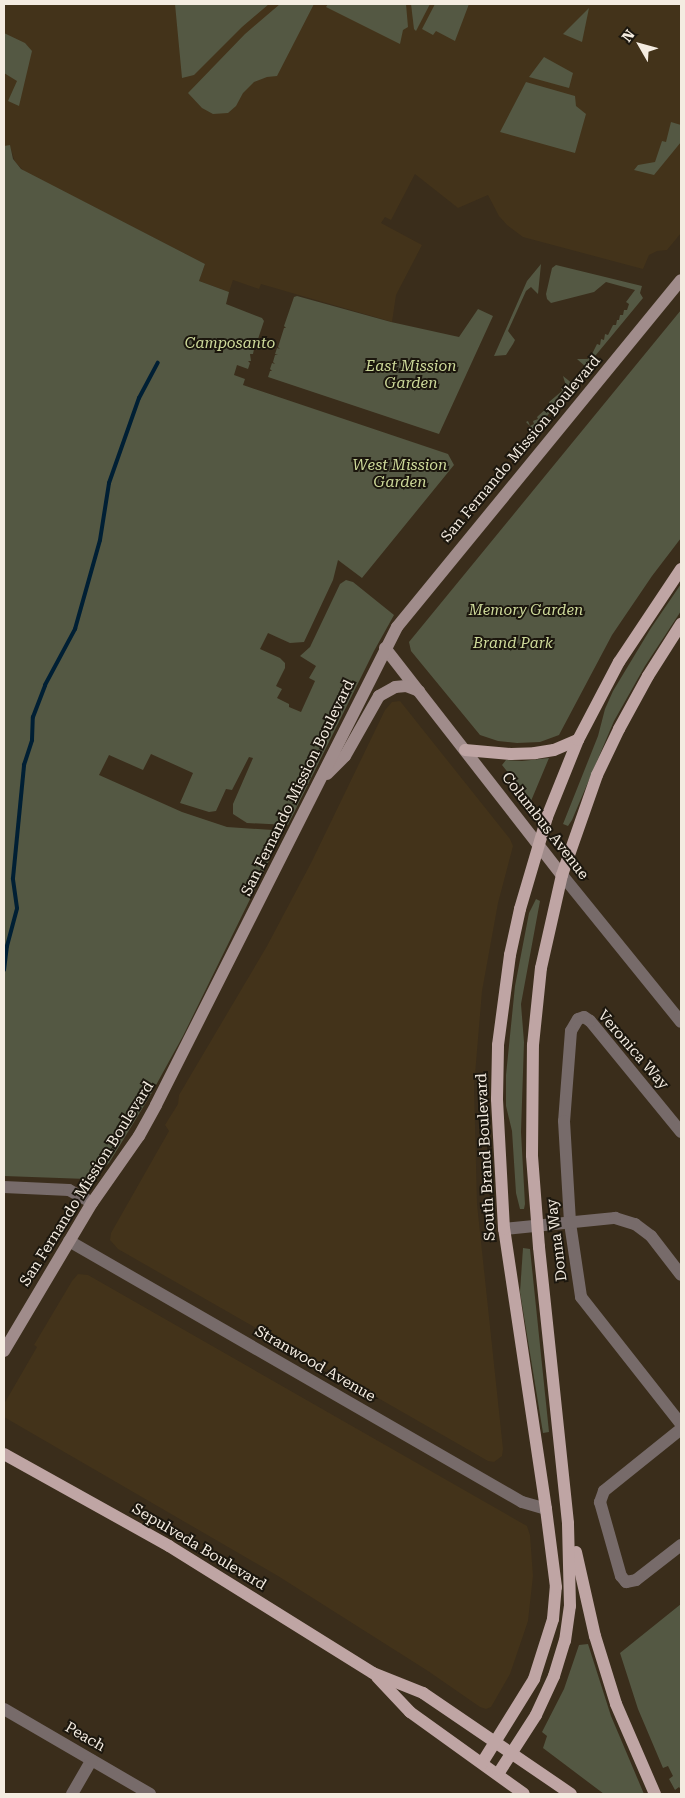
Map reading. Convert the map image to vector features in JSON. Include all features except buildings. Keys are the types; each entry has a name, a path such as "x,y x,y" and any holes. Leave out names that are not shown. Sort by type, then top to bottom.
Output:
{"main road":[{"name":"San Fernando Mission Boulevard","path":"4,1352 92,1203 139,1136 165,1090 386,648 407,612 681,280"},
{"name":"South Brand Boulevard","path":"482,1763 497,1742 534,1680 553,1619 556,1587 504,1229 497,1099 498,1045 510,955 520,909 547,817 578,740 618,662 681,569"},
{"path":"498,1774 536,1715 554,1676 565,1641 570,1606 568,1523 532,1155 532,1045 541,968 562,875 582,815 619,729 648,676 681,624"},
{"name":"Columbus Avenue","path":"386,648 562,875"},
{"path":"320,780 345,756 379,696 388,689 402,686 419,692"},
{"path":"465,750 523,754 554,750 578,740"},
{"name":"Sepulveda Boulevard","path":"4,1454 169,1546 373,1673 423,1693 571,1794"},
{"path":"568,1523 595,1636 613,1698 654,1794"},
{"name":"Sepulveda Boulevard","path":"373,1673 410,1712 524,1794"}],"street":[{"name":"Columbus Avenue","path":"562,875 681,1022"},
{"name":"Veronica Way","path":"578,1018 584,1017 590,1021 681,1132"},
{"name":"Donna Way","path":"578,1018 570,1032 564,1122 570,1223 581,1297 681,1424"},
{"path":"4,1187 68,1190 92,1203"},
{"path":"504,1229 615,1218 636,1224 651,1236 681,1275"},
{"name":"Stranwood Avenue","path":"69,1241 522,1502 546,1509"},
{"path":"681,1428 604,1491 600,1502 621,1576 626,1582 636,1580 681,1544"},
{"name":"Peach","path":"4,1710 150,1794"},
{"path":"72,1794 92,1760"}],"shaded area":[{"path":"4,4 681,4 681,233 667,250 657,251 649,255 643,269 523,237 507,225 499,216 488,195 458,208 415,174 391,220 385,217 381,223 422,245 396,295 392,322 261,284 259,289 233,280 229,292 199,281 205,264 25,172 15,162 10,146 4,146"},
{"path":"400,701 510,839 513,846 498,903 482,991 474,1087 477,1204 503,1449 502,1456 494,1462 488,1461 118,1249 110,1240 111,1233 169,1131 165,1125 178,1104 179,1095 267,946 311,863 385,710 392,702"},
{"path":"78,1274 88,1275 527,1526 530,1535 533,1576 528,1621 510,1674 491,1707 486,1709 480,1707 428,1671 278,1576 4,1417 4,1404 37,1347 34,1345"}],"green space":[{"path":"175,4 269,4 242,27 194,75 182,78"},
{"path":"280,4 314,4 277,76 267,77 254,82 243,93 236,106 228,113 213,114 202,108 188,93 245,34"},
{"path":"328,4 406,4 408,27 403,30 400,44 326,7"},
{"path":"411,4 430,4 416,31 414,29"},
{"path":"435,4 469,4 455,41 436,31 433,35 422,29"},
{"path":"589,8 582,42 563,34"},
{"path":"4,33 25,43 32,51 19,106 8,101 17,81 4,73"},
{"path":"544,57 573,73 569,88 529,77"},
{"path":"526,82 575,96 576,106 586,114 575,153 500,132"},
{"path":"671,122 681,125 681,142 654,175 634,170 638,165 655,162 662,141 666,142"},
{"path":"10,145 13,159 21,169 205,264 199,281 229,292 226,304 262,318 264,321 258,339 256,339 255,347 253,347 253,354 250,354 251,361 248,361 250,363 248,369 237,365 234,375 245,379 243,385 448,454 454,465 362,578 338,560 333,580 304,642 290,643 268,633 260,649 280,658 285,663 285,668 276,686 282,689 277,698 289,704 289,707 301,712 315,681 309,678 316,666 300,656 310,647 340,584 346,580 353,582 394,615 374,651 288,825 247,823 233,814 233,804 253,758 249,757 232,790 226,789 216,811 209,812 180,803 193,773 151,754 143,770 109,755 99,775 182,812 227,827 273,830 279,840 183,1036 150,1096 109,1163 94,1177 87,1179 4,1176 4,146"},
{"path":"541,264 538,294 531,287 526,291 508,331 515,340 513,344 506,355 494,356 527,281"},
{"path":"556,265 642,286 640,293 643,298 586,367 577,359 588,359 589,354 592,354 597,344 600,345 601,339 604,340 605,334 608,335 613,325 616,325 617,320 619,320 620,315 623,315 624,310 627,310 629,304 626,302 635,290 606,282 594,292 551,303 547,299 546,294 552,268"},
{"name":"East Mission Garden","path":"297,296 391,322 459,337 478,309 493,316 439,434 268,377 270,371 272,371 270,369 272,363 275,364 273,362 275,355 278,355 275,354 277,348 280,349 278,347 284,328 286,328 284,326 294,297"},
{"name":"Brand Park","path":"681,310 681,538 652,576 612,635 559,735 540,742 517,743 498,741 480,735 411,651 409,642"},
{"path":"563,376 573,384 535,431 530,426 534,424 533,421 538,419 537,417 550,405 549,402 562,391 561,388 566,386"},
{"path":"681,584 681,611 645,666 614,721 572,820 568,826 563,824 598,736 605,709 613,691 651,628"},
{"path":"549,758 531,801 502,765 506,760 522,761"},
{"path":"536,899 540,901 521,1004 524,1042 521,1132 525,1204 524,1209 520,1209 516,1193 512,1131 506,1106 506,1075 515,986 529,913"},
{"path":"523,1248 530,1249 549,1432 543,1433 520,1292"},
{"path":"681,1604 681,1790 679,1787 675,1790 669,1779 673,1776 668,1766 663,1768 638,1709 620,1653"},
{"path":"588,1644 611,1716 644,1794 604,1794 543,1748 547,1736 542,1732 564,1689 579,1645"}],"waterway":[{"path":"4,970 7,946 17,908 13,878 24,765 32,740 33,717 45,685 75,629 100,540 109,483 139,398 158,363"}],"park label":[{"name":"Camposanto","path":"230,344"},
{"name":"West Mission Garden","path":"400,474"},
{"name":"Memory Garden","path":"526,611"}]}
